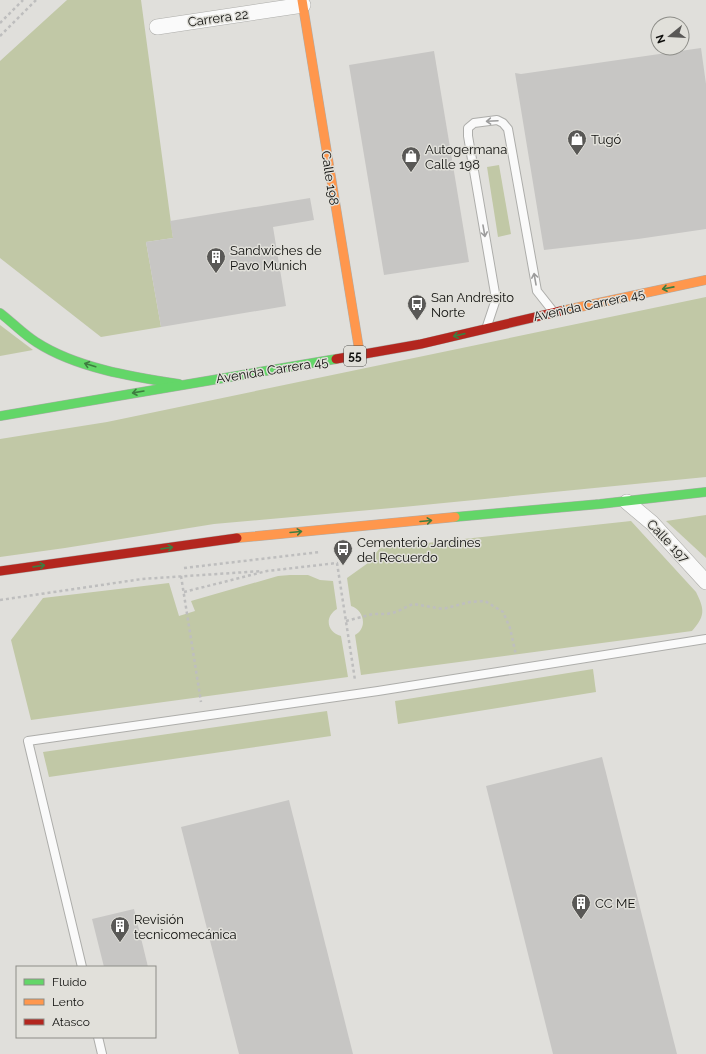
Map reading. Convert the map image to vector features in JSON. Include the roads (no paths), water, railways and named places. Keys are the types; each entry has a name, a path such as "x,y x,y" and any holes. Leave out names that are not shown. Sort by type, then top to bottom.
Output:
{"main road":[{"name":"Calle 198","path":"302,3 360,355"},
{"name":"Avenida Carrera 45","path":"0,416 421,344 554,312 706,280"},
{"path":"0,313 36,342 72,360 109,371 146,379 183,384"},
{"path":"2,573 174,547 282,533 627,502 706,492"}],"street":[{"name":"Carrera 22","path":"157,27 302,3"},
{"name":"Calle 197","path":"627,502 652,523 706,582"}],"lane":[{"path":"486,328 496,299 468,136 468,128 474,123 497,120 504,123 508,129 537,291 554,312"},
{"path":"82,966 28,741 378,691 706,639"},
{"path":"98,1038 102,1054"}],"place":[{"name":"Tugó","path":"577,156"},
{"name":"Autogermana Calle 198","path":"411,173"},
{"name":"Sandwiches de Pavo Munich","path":"216,274"},
{"name":"San Andresito Norte","path":"417,321"},
{"name":"Cementerio Jardines del Recuerdo","path":"343,566"},
{"name":"CC ME","path":"581,920"},
{"name":"Revisión tecnicomecánica","path":"120,943"}]}
